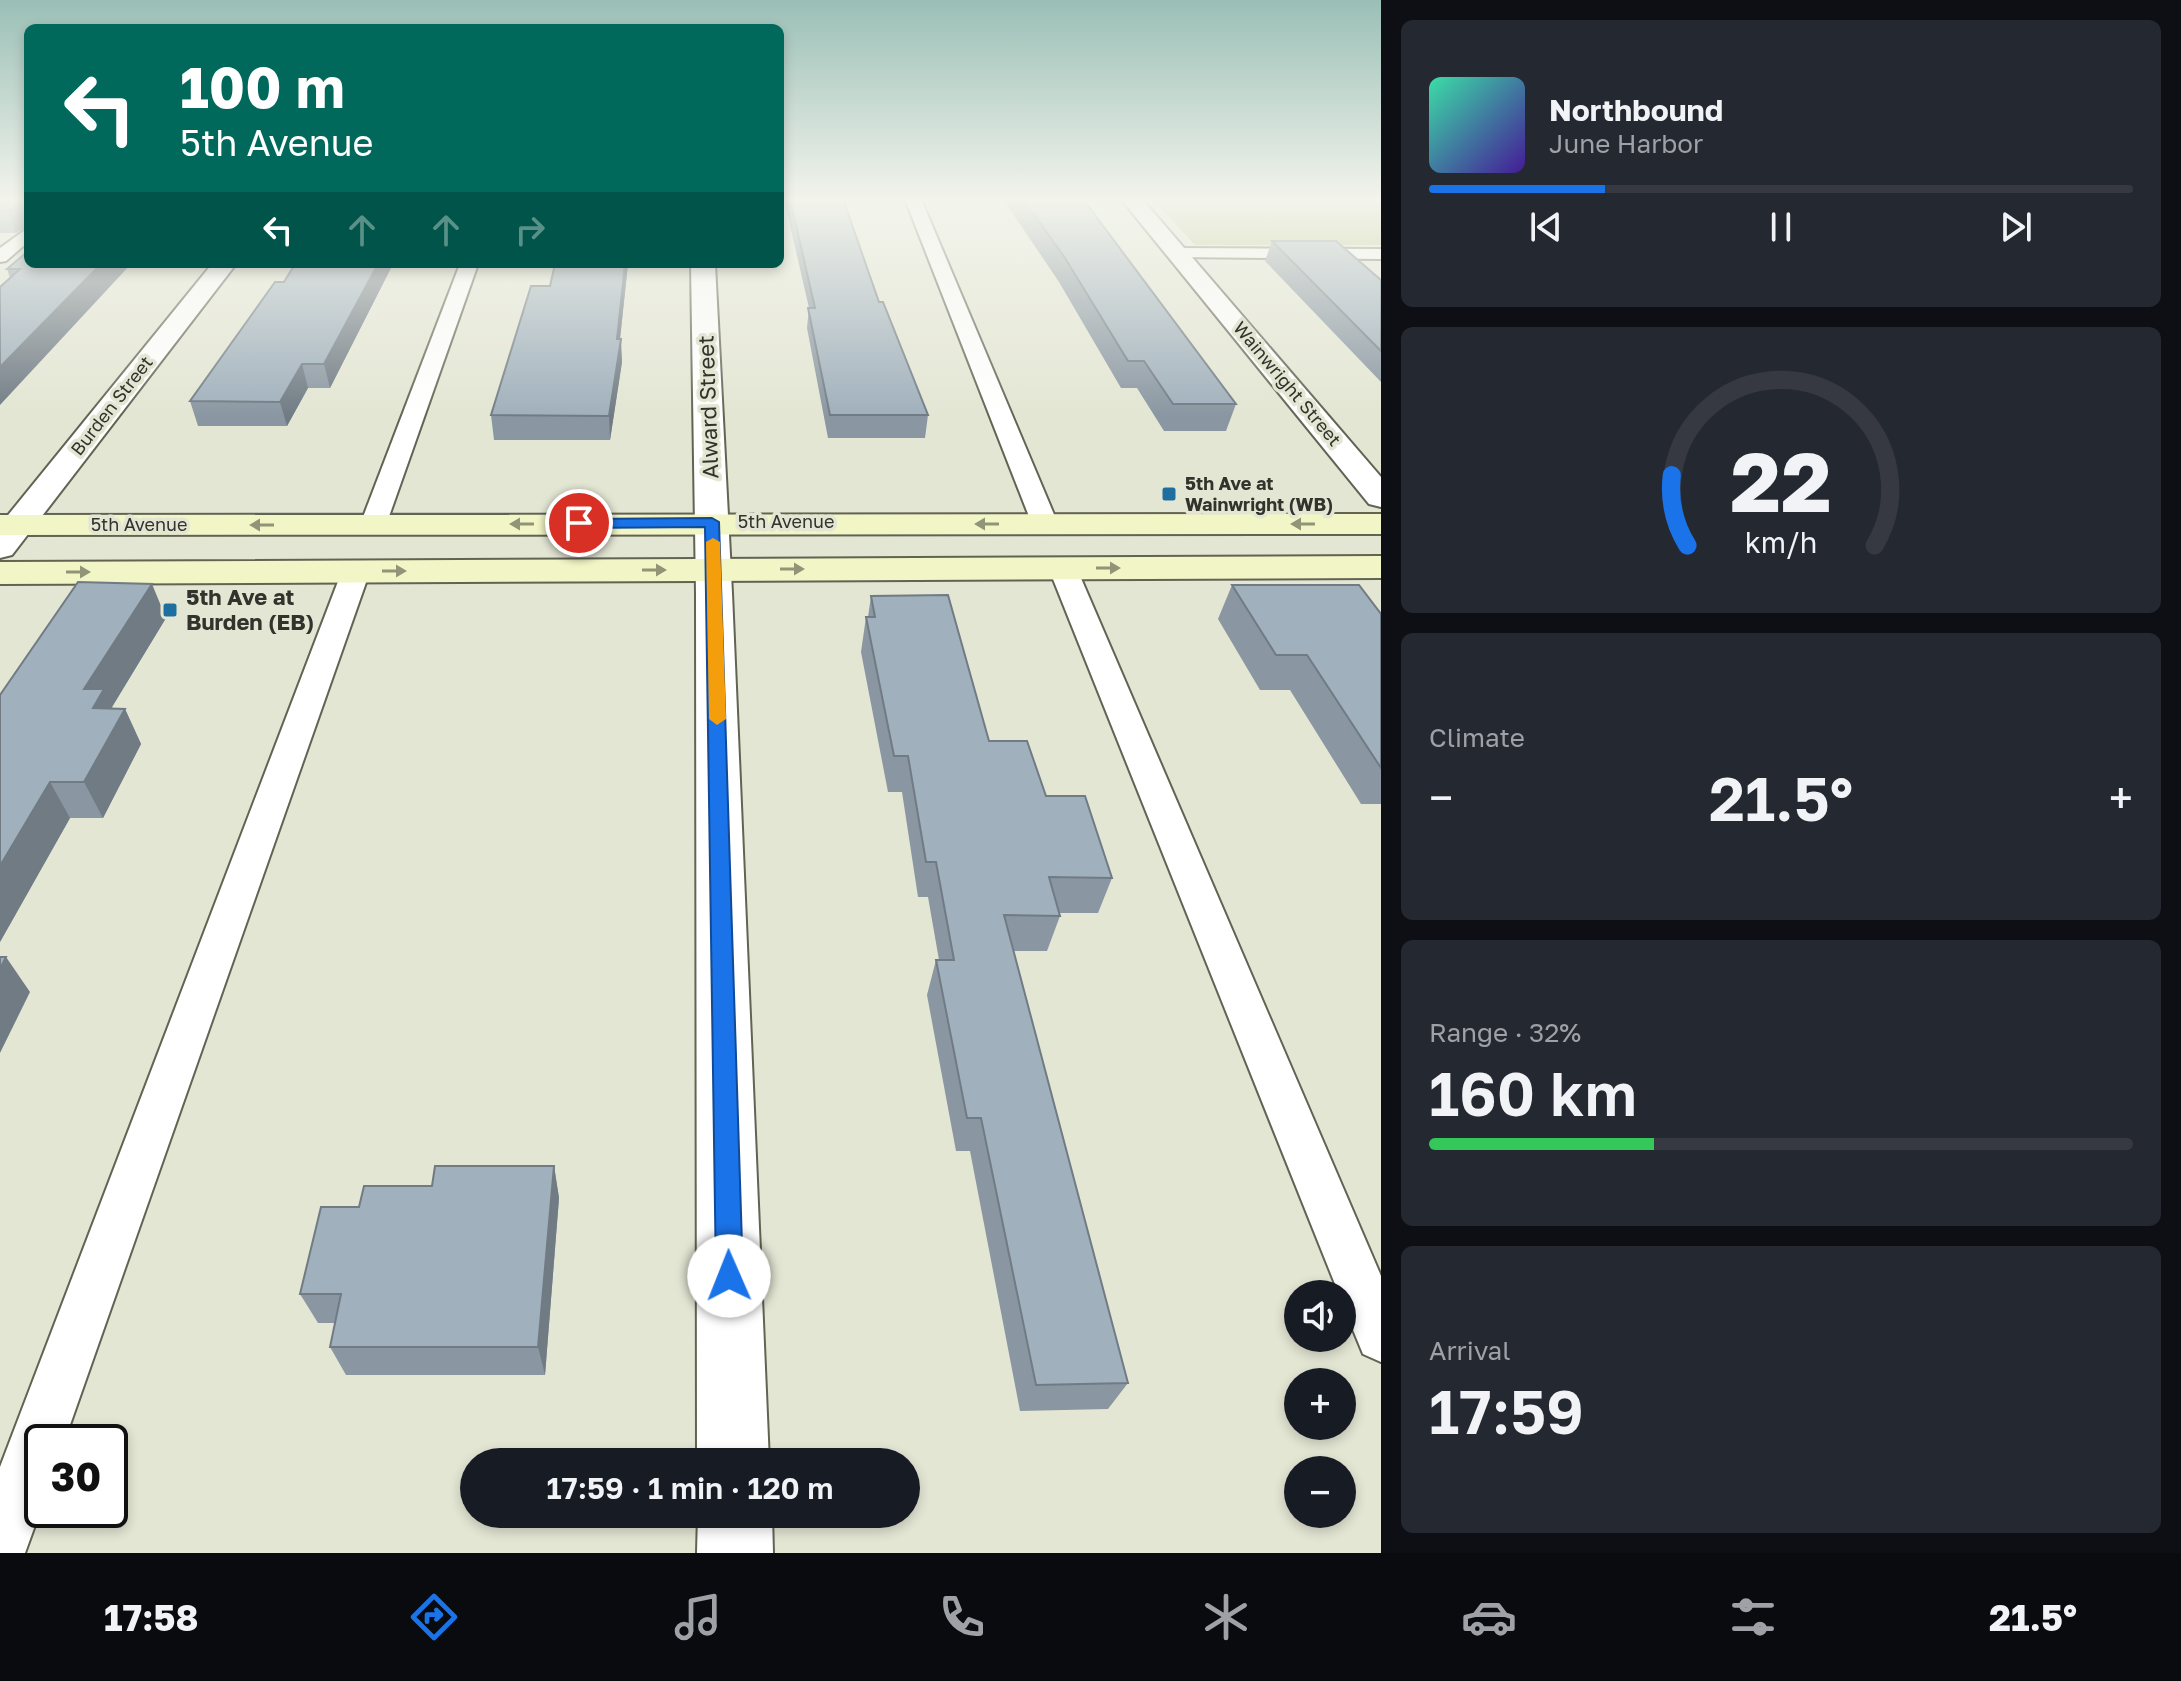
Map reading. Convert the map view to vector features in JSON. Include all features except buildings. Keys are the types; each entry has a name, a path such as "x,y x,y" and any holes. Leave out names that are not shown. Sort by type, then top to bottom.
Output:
{"main road":[{"name":"5th Avenue","path":"0,573 356,571 1045,524 1381,524"},
{"name":"5th Avenue","path":"6,533 373,525 1063,569 1381,567"}],"street":[{"name":"Burden Street","path":"6,533 218,271"},
{"name":"Alward Street","path":"703,271 713,546 733,1448"},
{"name":"Wainwright Street","path":"1192,271 1381,497"},
{"path":"735,1528 735,1553"}],"lane":[{"path":"373,525 466,271"},
{"path":"942,271 1045,524"},
{"path":"1063,569 1381,1336"},
{"path":"0,1543 356,571"}],"slow traffic":[{"path":"713,542 717,719"}],"place":[{"name":"5th Ave at Wainwright (WB)","path":"1169,494"},
{"name":"5th Ave at Burden (EB)","path":"170,610"}],"route":[{"path":"579,523 712,522 729,1276"}]}
